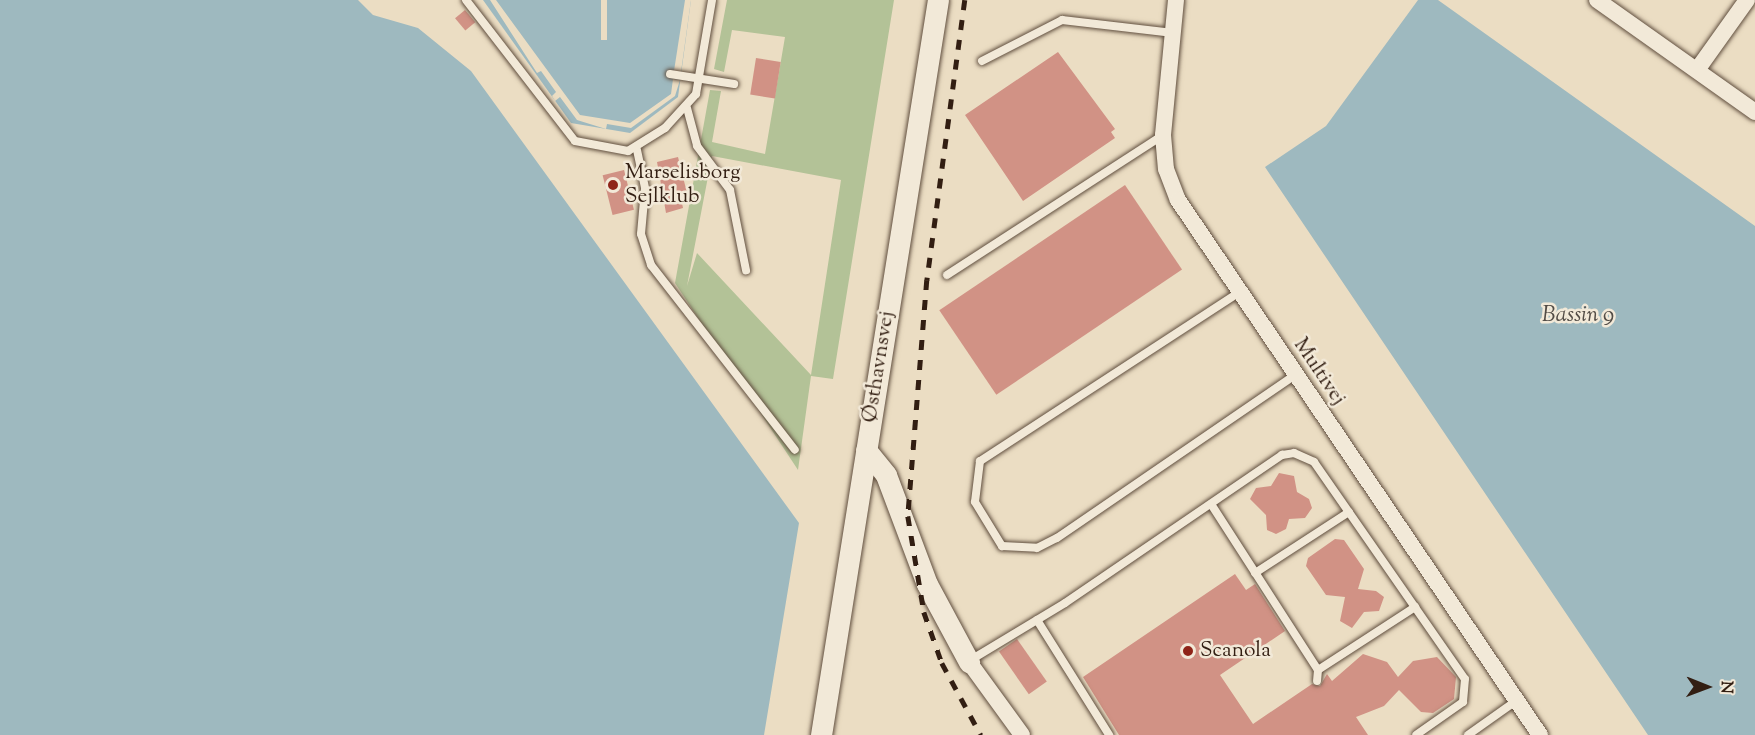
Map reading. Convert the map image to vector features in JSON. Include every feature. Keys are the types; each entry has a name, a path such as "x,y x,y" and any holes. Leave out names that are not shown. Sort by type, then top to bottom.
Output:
{"street":[{"name":"Østhavnsvej","path":"821,735 938,0"},
{"name":"Multivej","path":"1176,0 1163,135 1166,169 1178,200 1294,376 1540,735"},
{"path":"1597,0 1755,112"},
{"path":"1697,70 1747,0"},
{"path":"866,450 886,475 927,584 969,662 1022,735"}],"lane":[{"path":"466,0 575,141 637,150 687,108 700,78 712,0"},
{"path":"982,62 1062,20 1173,33"},
{"path":"670,74 734,84"},
{"path":"687,108 697,146 730,190 746,270"},
{"path":"947,276 1163,135"},
{"path":"637,150 645,189 642,234 651,265 795,450"},
{"path":"1238,293 980,461 975,502 1002,546 1017,551 1057,538 1294,376"},
{"path":"969,662 1036,620 1282,455 1294,453 1314,462 1465,679 1466,690 1457,708 1416,735"},
{"path":"1211,504 1318,670 1317,681"},
{"path":"1255,573 1349,512"},
{"path":"1318,670 1414,607"},
{"path":"1036,620 1109,735"},
{"path":"1468,735 1516,700"}],"green space":[{"path":"727,0 894,0 833,379 811,376 798,470 675,283 710,90 721,91 712,142 765,154 785,37 732,30 724,72 714,69","holes":["712,156 841,180 811,375 697,253 687,286"]}],"water":[{"path":"0,0 358,0 373,15 418,28 471,71 799,523 764,735 0,735"},
{"path":"483,0 691,0 678,97 630,133 571,123"},
{"name":"Bassin 9","path":"1418,0 1438,0 1755,226 1755,735 1648,735 1265,167 1326,126"}],"pier":[{"path":"490,0 496,0 580,115 630,123 671,94 673,79 680,80 675,96 631,128 607,124 606,129 577,120 560,97 555,101 552,96 556,92 541,71 537,73"},
{"path":"601,0 607,0 607,40 601,40"},
{"path":"685,0 691,0 681,72 674,71"}],"building":[{"path":"465,10 475,22 465,31 455,18"},
{"path":"1058,52 1115,129 1111,132 1115,138 1023,201 965,115"},
{"path":"756,58 781,62 775,98 750,95"},
{"path":"678,157 688,197 681,198 683,208 666,213 657,162"},
{"path":"624,170 634,210 613,215 603,175"},
{"path":"1125,185 1182,270 996,395 939,310"},
{"path":"1279,473 1294,476 1297,492 1309,499 1312,508 1305,518 1289,519 1286,529 1276,534 1267,530 1266,515 1250,499 1256,488 1271,486"},
{"path":"1335,539 1344,540 1364,569 1358,589 1376,591 1384,597 1379,611 1364,612 1352,628 1340,621 1345,597 1326,595 1306,566 1308,558"},
{"name":"Scanola","path":"1235,574 1246,590 1255,584 1285,631 1220,675 1253,724 1312,684 1320,686 1327,674 1332,681 1363,654 1387,662 1398,677 1413,661 1437,657 1456,677 1454,699 1433,713 1421,712 1399,690 1384,706 1356,717 1368,735 1119,735 1083,677"},
{"path":"1017,639 1047,682 1029,694 999,652"}],"railway":[{"path":"965,0 927,280 908,516 924,612 942,663 981,735"}],"place":[{"name":"Marselisborg Sejlklub","path":"613,185"},
{"name":"Scanola","path":"1188,651"}]}
